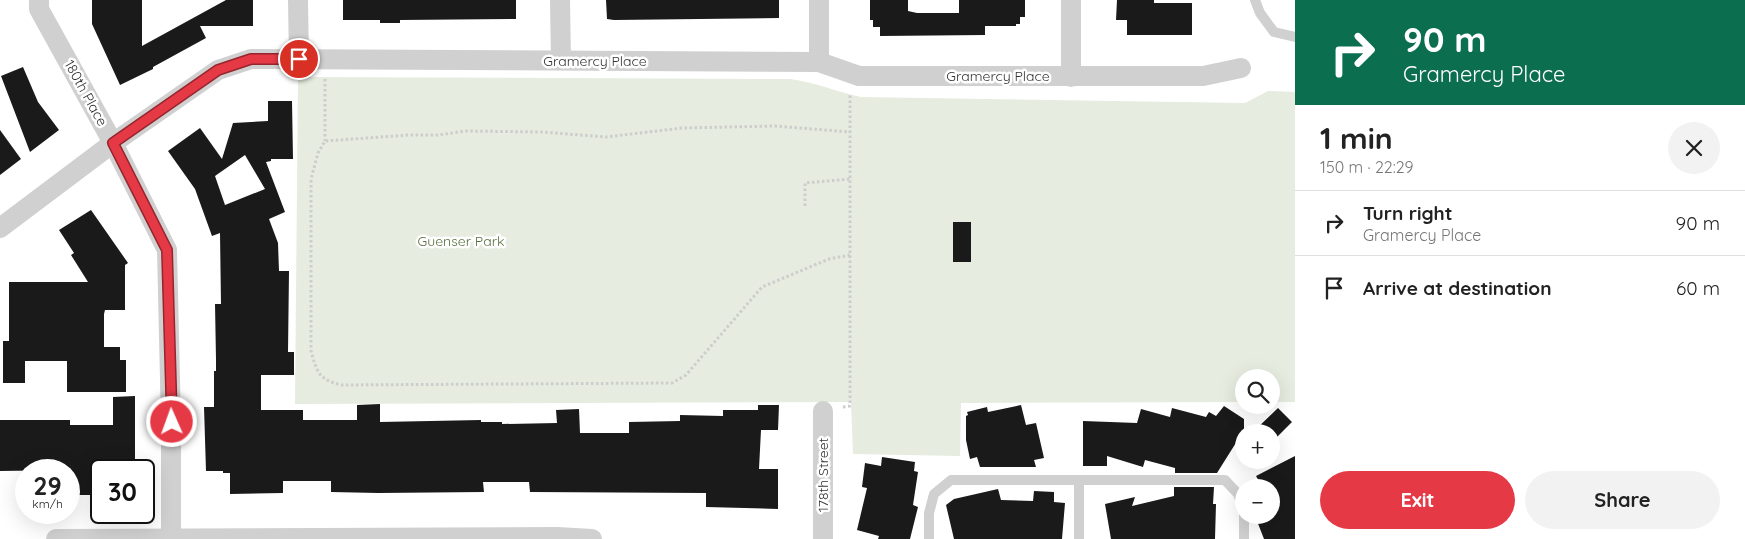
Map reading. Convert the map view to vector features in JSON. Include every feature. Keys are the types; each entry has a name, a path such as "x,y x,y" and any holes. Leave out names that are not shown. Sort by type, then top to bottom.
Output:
{"street":[{"name":"180th Place","path":"39,0 39,9 113,143 167,250 172,422 172,538"},
{"path":"298,0 299,59"},
{"path":"560,0 561,60"},
{"path":"819,0 819,62"},
{"path":"1071,0 1071,77"},
{"name":"Gramercy Place","path":"0,228 113,143 218,70 251,59 819,62 859,76 1203,76 1241,68"},
{"name":"178th Street","path":"823,411 823,539"},
{"path":"56,539 592,539"}],"lane":[{"path":"1255,0 1260,13 1274,32 1295,37"},
{"path":"929,539 929,513 934,494 951,480 1225,480 1235,491"},
{"path":"1079,480 1079,539"},
{"path":"1244,524 1244,539"}],"path":[{"path":"325,74 325,141 318,153 311,178 311,351 317,373 328,382 341,385 672,383 686,375 762,287 829,259 850,254"},
{"path":"843,407 850,406 850,95"},
{"path":"325,141 409,135 439,135 465,131 542,132 606,137 682,128 775,126 850,132"},
{"path":"805,206 806,183 850,179"}],"green space":[{"name":"Guenser Park","path":"298,77 790,79 808,82 861,97 1245,103 1268,91 1295,92 1295,402 1280,402 1280,369 1235,369 1235,402 961,403 960,456 853,454 851,402 295,404"}],"building":[{"path":"92,0 142,0 142,46 226,0 253,0 253,26 200,26 206,38 153,67 153,69 120,85 92,24"},
{"path":"343,0 516,0 516,19 400,20 400,23 380,23 380,20 343,20"},
{"path":"606,0 779,0 779,18 614,20 607,19"},
{"path":"870,0 908,0 908,11 917,13 959,13 959,0 1025,0 1025,17 1020,17 1020,24 1016,24 1016,26 985,26 985,35 880,36 880,27 873,27 873,20 870,20"},
{"path":"1117,0 1154,0 1154,3 1192,3 1192,35 1127,35 1127,20 1116,20"},
{"path":"23,67 38,102 59,130 30,152 1,76"},
{"path":"268,101 292,101 293,159 271,159 271,161 266,162 285,212 269,219 278,243 279,271 289,271 288,352 294,352 294,375 261,375 261,410 303,410 303,420 357,420 357,405 380,404 380,422 481,420 481,422 502,422 502,424 557,423 556,410 579,409 580,433 629,433 629,422 680,421 680,415 723,416 723,410 758,410 758,405 779,405 778,430 761,430 759,469 778,469 778,509 706,507 706,493 530,492 529,482 483,482 484,492 378,493 331,492 331,481 283,481 283,493 230,494 230,473 206,471 204,407 214,407 214,371 216,371 215,304 221,304 220,233 212,236 195,189 168,151 200,128 222,159 233,123 268,121","holes":["245,155 265,189 225,205 215,176"]},
{"path":"0,130 21,159 0,175"},
{"path":"91,210 128,263 125,265 125,310 105,310 104,314 104,347 120,347 120,360 126,360 126,392 67,392 67,361 25,361 25,383 3,383 3,341 9,341 9,282 88,282 71,255 74,253 59,230"},
{"path":"953,222 971,222 971,262 953,262"},
{"path":"135,396 135,459 90,459 90,495 80,495 80,459 15,459 15,471 0,471 0,420 70,420 70,425 113,425 113,397"},
{"path":"1021,405 1026,425 1036,423 1044,458 1034,460 1036,467 980,467 977,457 970,459 966,440 967,412 987,407 988,412"},
{"path":"1224,406 1244,419 1244,424 1235,424 1235,444 1217,473 1175,473 1175,468 1145,460 1143,467 1107,456 1107,466 1083,466 1083,421 1137,423 1141,409 1170,417 1172,408 1206,417 1209,412 1216,416"},
{"path":"1280,410 1292,422 1280,434 1280,424 1261,424 1272,414 1280,414"},
{"path":"1295,456 1295,539 1264,539 1258,524 1280,524 1280,479 1258,479 1256,476 1270,469 1280,469 1280,464"},
{"path":"882,457 915,462 914,471 918,472 913,505 918,507 910,539 878,539 879,536 857,530 867,488 862,487 865,463 881,466"},
{"path":"1174,487 1214,487 1213,504 1216,504 1215,539 1111,539 1105,504 1135,497 1132,506 1174,496"},
{"path":"998,489 1001,500 1033,501 1034,491 1054,492 1054,502 1065,503 1062,539 954,539 946,505 954,499"}],"route":[{"path":"172,422 167,250 113,143 218,70 251,59 299,59"}]}
